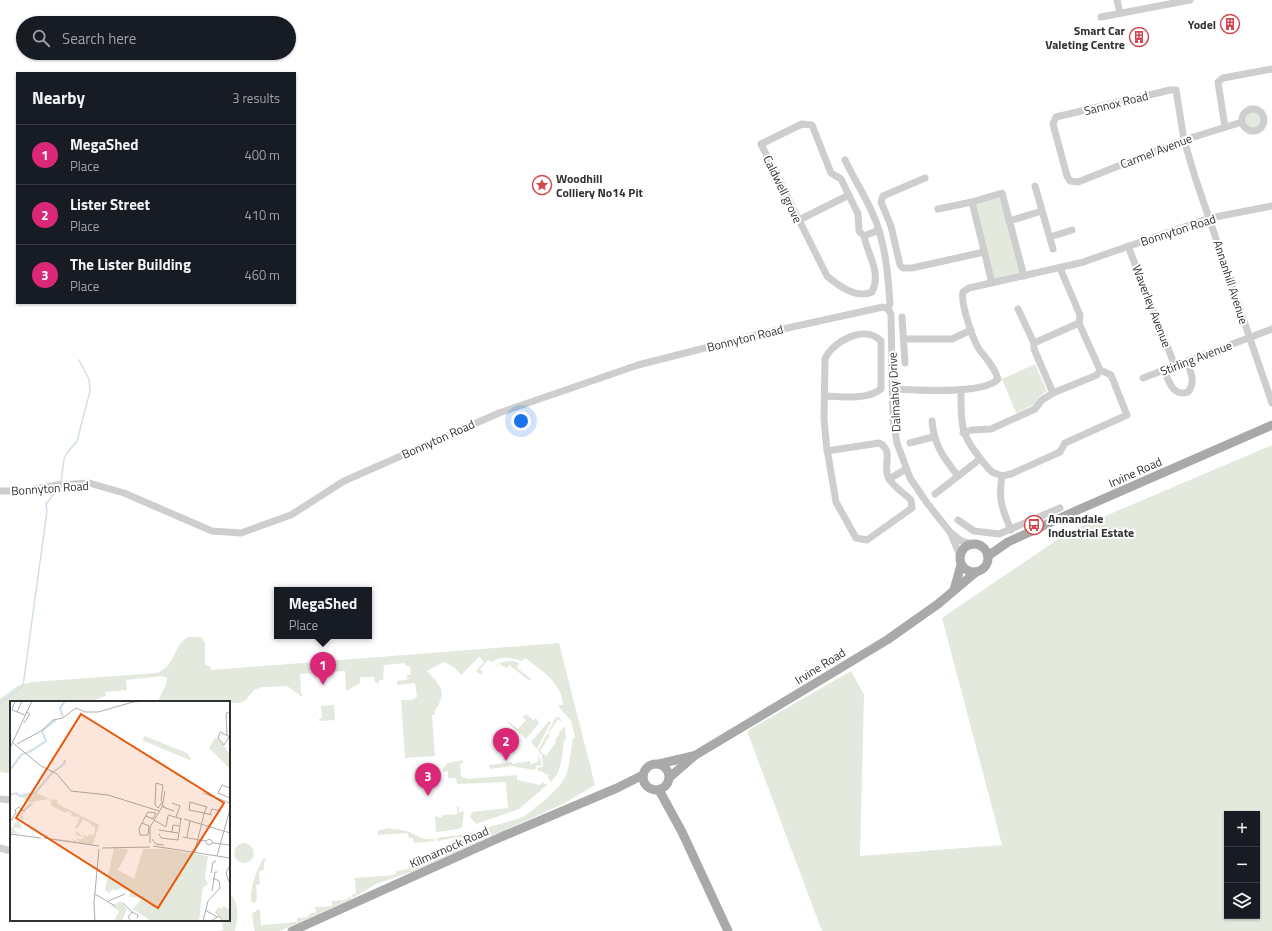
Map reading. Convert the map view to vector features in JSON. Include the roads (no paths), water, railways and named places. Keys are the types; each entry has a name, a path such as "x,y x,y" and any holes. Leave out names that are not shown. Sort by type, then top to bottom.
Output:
{"main road":[{"name":"Irvine Road","path":"1008,542 1272,425"},
{"path":"954,590 964,548 976,545 1008,542"},
{"path":"960,560 967,571 980,571 986,564 988,556 1008,542"},
{"path":"976,545 988,556"},
{"name":"Irvine Road","path":"670,777 694,756 887,640 938,604 976,572"},
{"name":"Irvine Road","path":"659,764 694,756"},
{"path":"655,763 667,768 670,777 667,786 659,790 652,789 646,785 643,775 647,767 655,763"},
{"name":"Kilmarnock Road","path":"292,931 502,837 617,788 643,775"},
{"name":"Kilmarnock Road","path":"617,788 646,785"},
{"path":"659,790 682,832 728,931"}],"street":[{"path":"1117,0 1120,13"},
{"path":"1101,17 1190,0"},
{"path":"1225,127 1218,82 1223,78 1272,68"},
{"name":"Sannox Road","path":"1070,181 1067,176 1053,124 1056,117 1170,90 1176,90"},
{"name":"Annanhill Avenue","path":"1176,90 1184,140 1272,403"},
{"name":"Carmel Avenue","path":"1070,181 1078,182 1184,140 1242,122 1244,114 1247,111 1255,109 1262,114 1264,122"},
{"path":"1242,122 1246,128 1254,131 1261,128 1264,122 1272,125"},
{"name":"Caldwell grove","path":"802,124 812,125 831,172 841,179 858,214 859,231 864,236 866,246 872,256 875,279 875,288 872,292 867,294 853,292 838,286 826,276 799,220 761,144 802,124"},
{"name":"Dalmahoy Drive","path":"845,160 872,212 879,230 888,272 890,304 888,309 891,314 893,420 897,443 910,478 927,503 950,532"},
{"path":"925,178 883,196 881,202 891,226 900,265 903,268 912,268 984,252"},
{"path":"1035,186 1053,249"},
{"path":"938,209 972,202 1002,192 1024,276"},
{"name":"Caldwell grove","path":"799,220 849,196"},
{"path":"972,202 992,283"},
{"name":"Bonnyton Road","path":"970,330 963,298 964,292 969,288 1085,262 1210,218 1272,206"},
{"path":"1009,221 1042,211"},
{"path":"864,236 879,230"},
{"path":"1050,237 1072,230"},
{"name":"Waverley Avenue","path":"1128,246 1175,366"},
{"path":"961,390 961,423 963,433 980,459 992,472 1002,476 1011,474 1060,452 1065,443 1128,415 1111,375 1100,370 1079,322 1080,315 1060,268"},
{"name":"Bonnyton Road","path":"0,491 23,491 60,485 89,483 124,493 212,532 241,533 291,515 344,481 499,413 638,365 756,335 883,307 888,309"},
{"path":"1018,309 1034,343 1034,349 1053,393"},
{"path":"902,317 905,362"},
{"path":"1015,322 1022,319"},
{"path":"1034,343 1079,322"},
{"name":"Stirling Avenue","path":"1143,378 1272,329"},
{"path":"893,389 980,389 998,379 988,358 981,353 970,330 952,339 904,339"},
{"path":"825,396 861,396 877,392 881,389 880,341 875,335 872,333 848,338 829,351 826,359 824,419 827,451 836,502 856,538 867,540 912,508 911,500 896,488 889,479 887,473 888,453 881,444 827,451"},
{"path":"1164,370 1170,385 1175,391 1179,394 1188,392 1193,385 1193,378 1187,362"},
{"path":"963,433 972,430 991,429 1035,409 1039,406 1042,400 1053,393 1097,374 1100,370"},
{"path":"932,421 933,437 943,457 958,476"},
{"path":"910,444 933,437"},
{"path":"935,494 980,459"},
{"path":"889,479 906,469"},
{"path":"1002,476 1000,504 1011,530"},
{"path":"958,520 974,531 985,534 999,534 1060,508"},
{"path":"950,532 961,541 976,545"},
{"path":"950,532 960,560"},
{"path":"0,799 10,800"},
{"path":"0,848 10,851"}],"waterway":[{"path":"61,482 64,459 77,441 90,391 89,379 79,360"},
{"path":"0,704 23,686 47,511 46,504 59,487"}],"place":[{"name":"Yodel","path":"1230,24"},
{"name":"Smart Car Valeting Centre","path":"1139,37"},
{"name":"Woodhill Colliery No14 Pit","path":"542,185"},
{"name":"Annandale Industrial Estate","path":"1034,525"},
{"name":"MegaShed","path":"323,685"},
{"name":"Lister Street","path":"506,761"},
{"name":"The Lister Building","path":"428,796"}]}
